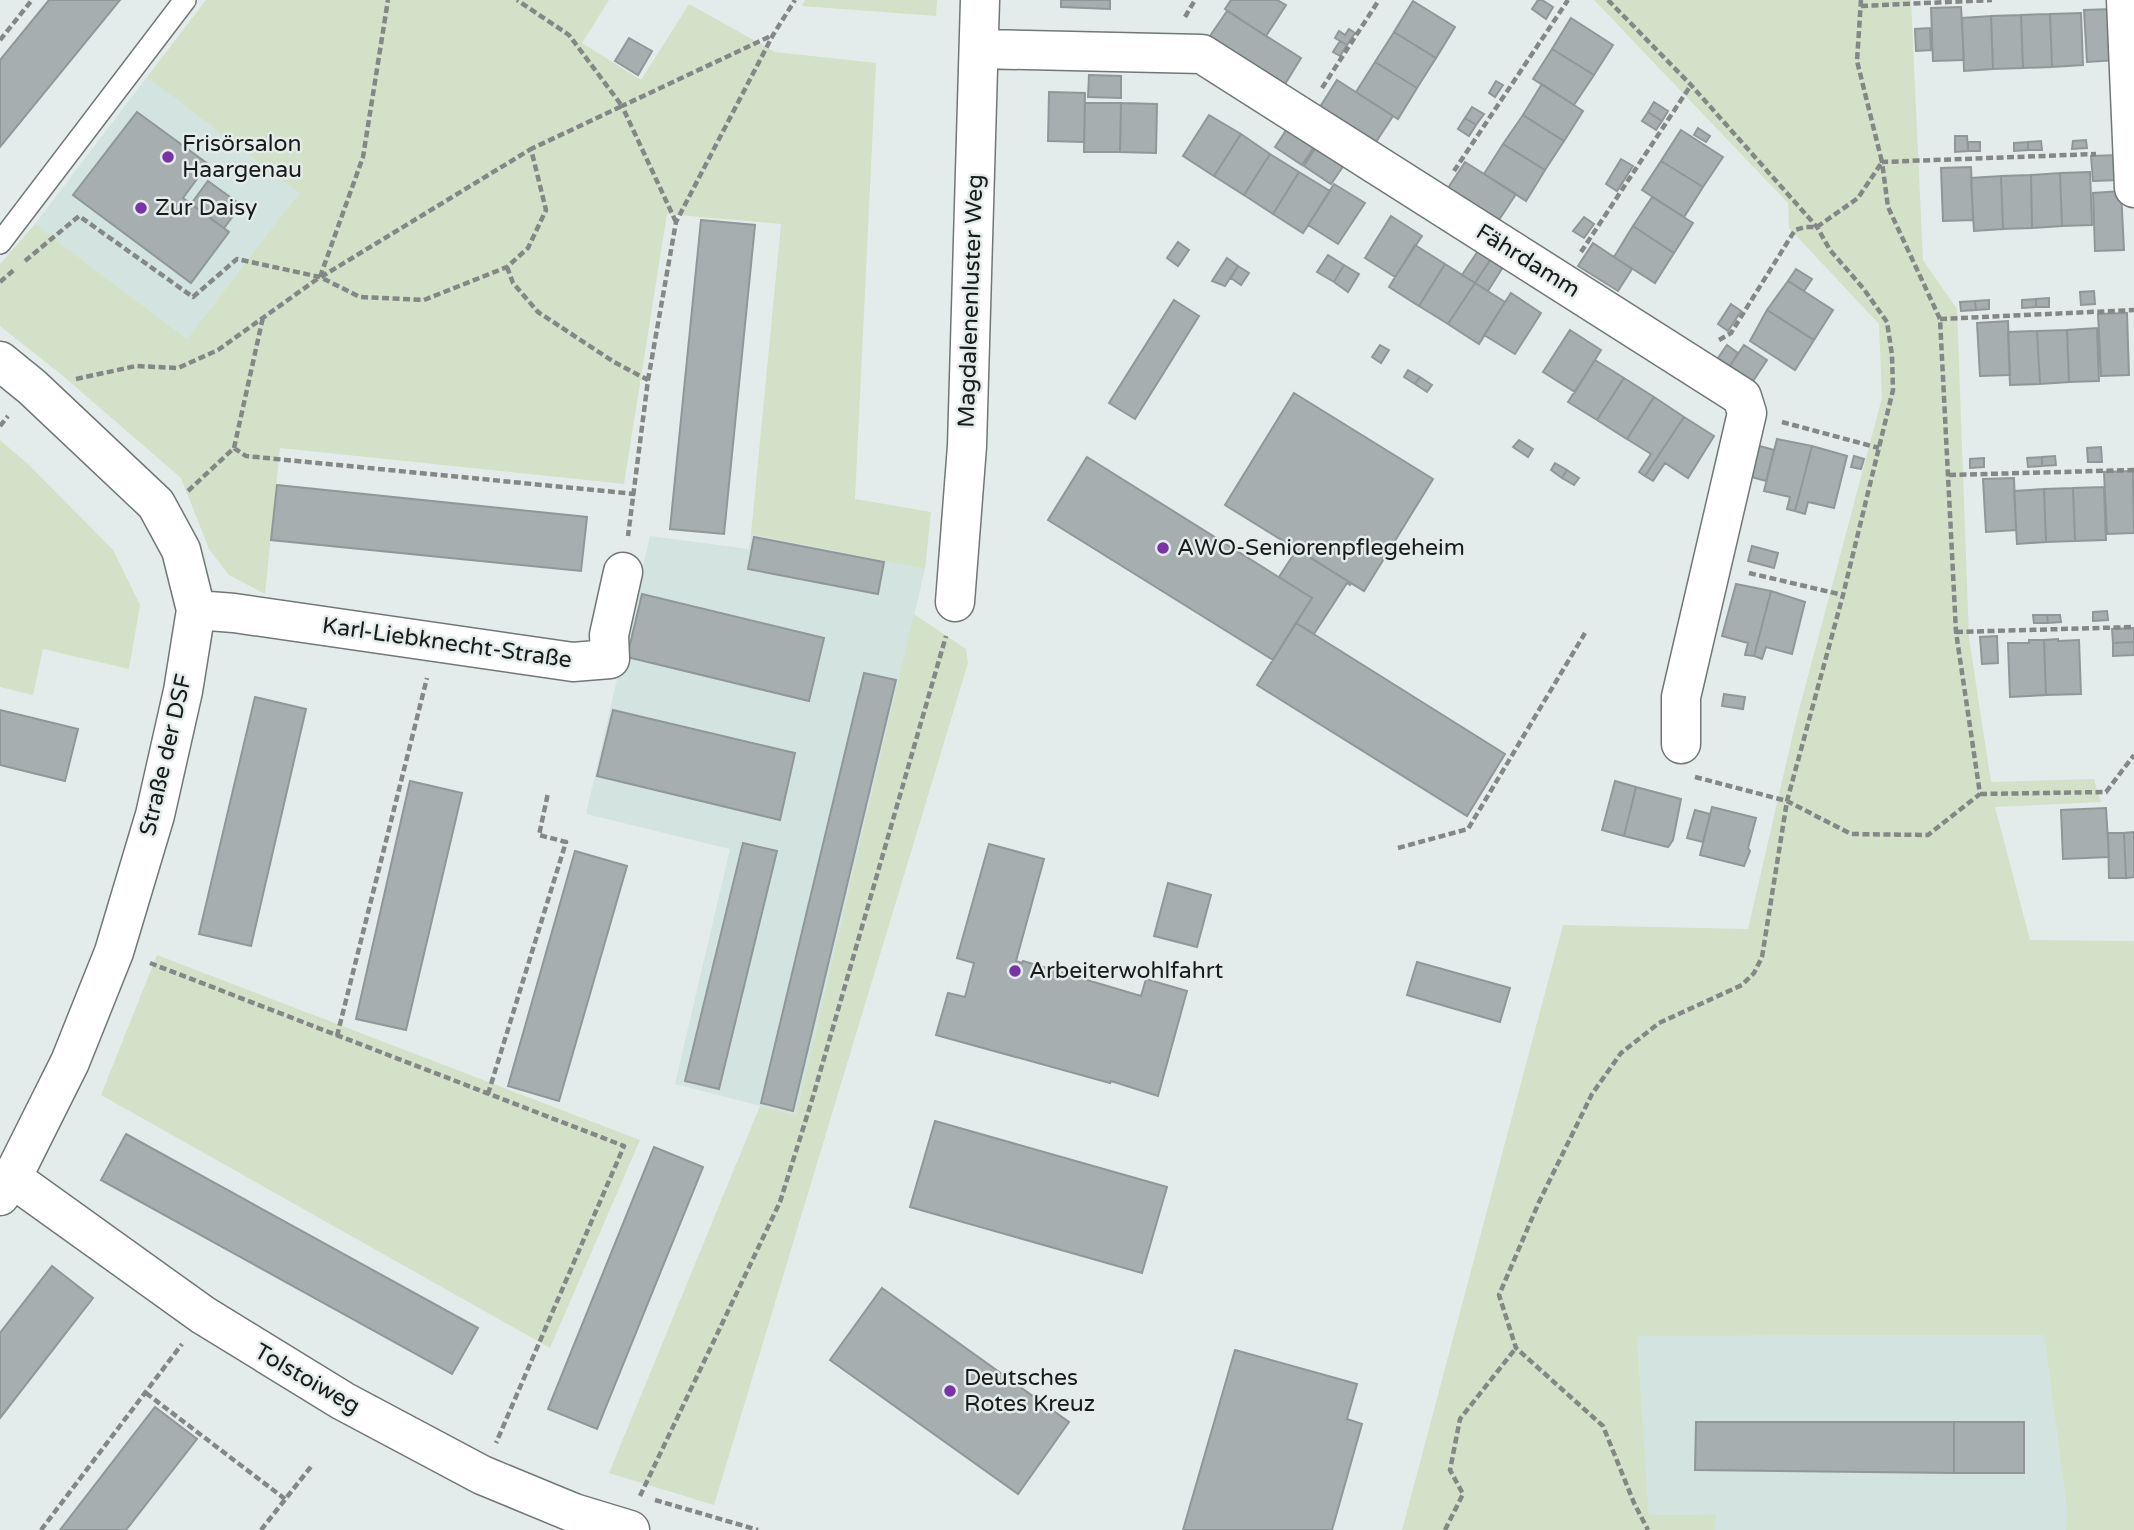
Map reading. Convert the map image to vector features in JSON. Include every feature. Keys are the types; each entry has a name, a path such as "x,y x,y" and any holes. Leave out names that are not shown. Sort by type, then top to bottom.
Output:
{"street":[{"name":"Magdalenenluster Weg","path":"955,602 967,446 980,0"},
{"path":"2126,0 2133,170"},
{"name":"Fährdamm","path":"979,49 1202,54 1742,397 1747,413"},
{"name":"Straße der DSF","path":"0,360 156,504 181,550 196,610 183,691 155,815 114,952 70,1062 6,1187"},
{"path":"1681,744 1681,696 1747,413"},
{"name":"Karl-Liebknecht-Straße","path":"196,610 234,613 573,662 610,659 609,635 622,572"},
{"name":"Tolstoiweg","path":"6,1187 203,1315 343,1401 482,1475 574,1514 627,1529"}],"lane":[{"path":"0,243 185,0"}],"path":[{"path":"0,40 32,0"},
{"path":"320,277 363,157 388,0"},
{"path":"517,0 569,35 622,106 676,222"},
{"path":"622,572 635,495 648,380 676,222 773,35 795,0"},
{"path":"1302,118 1379,0"},
{"path":"1434,201 1569,0"},
{"path":"1608,0 1691,85 1817,227 1830,250 1863,288 1887,322 1893,390 1843,595 1787,801 1762,957 1754,973 1742,985 1659,1023 1621,1053 1592,1094 1539,1202 1499,1295 1516,1348 1603,1426 1647,1530"},
{"path":"1980,794 1956,632 1940,319 1888,207 1882,162 1857,61 1861,3 1992,0"},
{"path":"0,426 32,387 136,366 178,368 218,350 320,277 531,149 773,35"},
{"path":"1561,282 1691,85"},
{"path":"0,282 79,216 193,297 237,259 320,277 360,297 424,300 507,267 528,248 546,210 531,149"},
{"path":"1882,162 2133,170"},
{"path":"1700,370 1720,338 1731,333 1795,230 1817,227 1858,198 1882,162"},
{"path":"507,267 513,283 538,312 614,362 648,380"},
{"path":"1940,319 2134,310"},
{"path":"156,504 191,490 234,448 263,317"},
{"path":"1747,413 1879,448"},
{"path":"234,448 246,456 635,495"},
{"path":"1949,475 2134,470"},
{"path":"1711,565 1843,595"},
{"path":"627,1529 779,1202 812,1100 955,602"},
{"path":"1956,632 2134,627"},
{"path":"1398,848 1468,829 1585,633"},
{"path":"337,1037 436,642"},
{"path":"1681,744 1689,776 1787,801 1851,834 1928,835 1980,794 2106,792 2134,755"},
{"path":"488,1094 566,842 539,835 548,793"},
{"path":"114,952 148,962 624,1146 482,1475"},
{"path":"41,1530 203,1315"},
{"path":"1445,1530 1463,1493 1450,1470 1460,1419 1516,1348"},
{"path":"146,1393 285,1499"},
{"path":"261,1530 313,1464"}],"shaded area":[{"path":"147,77 299,193 187,339 35,224"},
{"path":"751,534 925,569 796,1115 675,1084 730,849 586,814 650,536 749,549"},
{"path":"2044,1335 2067,1511 2066,1530 1714,1530 1715,1514 1649,1515 1637,1336"}],"green space":[{"path":"206,0 609,0 582,43 641,80 689,4 775,52 876,63 855,499 931,512 925,569 751,534 781,224 667,214 624,484 280,448 265,594 229,575 209,549 181,478 63,376 0,326 0,264 35,224 187,339 299,193 147,77"},
{"path":"805,0 937,0 936,16 802,6"},
{"path":"1594,0 1911,0 1923,260 1957,309 1969,638 1991,782 2094,779 2101,802 1995,807 2030,940 2134,941 2134,1530 2066,1530 2067,1511 2044,1335 1637,1336 1649,1515 1716,1514 1714,1530 1402,1530 1563,925 1748,929 1795,725 1882,398 1879,324 1789,228 1788,203"},
{"path":"0,440 29,465 113,550 140,605 129,669 43,649 33,695 0,687"},
{"path":"914,614 966,649 968,663 714,1505 609,1473 760,1106 796,1115"},
{"path":"157,955 640,1140 550,1348 101,1095"}],"building":[{"path":"49,0 120,0 0,147 0,60"},
{"path":"1061,0 1110,0 1110,9 1061,7"},
{"path":"1231,0 1277,0 1286,5 1266,36 1225,9"},
{"path":"1538,0 1553,7 1546,19 1532,9"},
{"path":"1413,1 1455,27 1436,58 1394,32"},
{"path":"1961,7 1964,60 1933,61 1931,8"},
{"path":"2113,9 2116,60 2087,62 2084,10"},
{"path":"1227,11 1301,58 1285,84 1210,36"},
{"path":"2081,13 2083,65 2052,67 2050,14"},
{"path":"2050,14 2052,67 2023,68 2021,15"},
{"path":"2021,15 2023,68 1993,69 1991,16"},
{"path":"1991,16 1993,69 1964,71 1962,18"},
{"path":"1571,18 1613,45 1594,75 1552,49"},
{"path":"1930,28 1931,50 1916,51 1915,29"},
{"path":"1349,29 1355,33 1347,45 1335,38 1339,31 1345,35"},
{"path":"1394,32 1436,58 1417,88 1375,62"},
{"path":"629,38 652,51 638,75 615,61"},
{"path":"1340,41 1347,45 1340,56 1333,52"},
{"path":"1552,49 1594,75 1574,105 1533,79"},
{"path":"1375,62 1417,88 1398,119 1356,92"},
{"path":"1089,75 1121,76 1121,98 1088,97"},
{"path":"1337,80 1393,116 1376,142 1320,107"},
{"path":"1496,81 1503,85 1495,97 1489,93"},
{"path":"1542,84 1583,111 1564,141 1523,115"},
{"path":"1049,92 1085,93 1084,142 1048,141"},
{"path":"1654,102 1668,111 1662,121 1648,112"},
{"path":"1085,103 1121,103 1120,152 1084,152"},
{"path":"1121,103 1157,104 1156,153 1120,152"},
{"path":"1472,107 1484,114 1476,125 1465,118"},
{"path":"137,112 208,164 183,198 229,232 191,283 73,195"},
{"path":"1648,112 1662,121 1656,130 1642,121"},
{"path":"1209,115 1241,134 1214,176 1183,156"},
{"path":"1523,115 1564,141 1545,170 1503,144"},
{"path":"1465,118 1476,125 1469,136 1458,129"},
{"path":"1698,128 1710,136 1706,142 1694,135"},
{"path":"1287,129 1314,147 1302,165 1275,147"},
{"path":"1681,130 1723,157 1703,187 1661,161"},
{"path":"1241,134 1270,154 1244,195 1214,176"},
{"path":"1955,136 1967,136 1968,151 1955,152"},
{"path":"2086,140 2087,148 2072,149 2073,141"},
{"path":"2041,141 2042,150 2028,150 2028,142"},
{"path":"1968,142 1980,142 1980,151 1968,151"},
{"path":"2028,142 2028,150 2014,151 2014,143"},
{"path":"1503,144 1545,170 1526,201 1484,174"},
{"path":"1316,147 1344,165 1331,184 1304,166"},
{"path":"1270,154 1299,172 1273,214 1244,195"},
{"path":"2119,155 2121,180 2093,181 2091,156"},
{"path":"1621,159 1633,166 1617,191 1606,184"},
{"path":"1661,161 1703,187 1684,217 1642,190"},
{"path":"1465,162 1516,194 1499,220 1448,188"},
{"path":"1971,167 1973,220 1943,221 1941,168"},
{"path":"1299,172 1330,191 1303,233 1273,214"},
{"path":"2090,172 2092,225 2062,226 2060,173"},
{"path":"2060,173 2062,226 2032,228 2031,175"},
{"path":"2031,175 2032,228 2003,229 2001,176"},
{"path":"2001,176 2003,229 1974,231 1971,178"},
{"path":"208,181 241,205 224,228 191,204"},
{"path":"1334,184 1365,203 1338,244 1308,225"},
{"path":"2121,191 2124,250 2095,251 2093,193"},
{"path":"1652,197 1693,223 1674,253 1633,226"},
{"path":"1391,216 1422,236 1395,277 1365,258"},
{"path":"1584,217 1594,224 1584,238 1573,231"},
{"path":"701,220 755,225 724,534 670,529"},
{"path":"1633,226 1674,253 1655,283 1614,257"},
{"path":"1178,242 1189,250 1178,266 1167,258"},
{"path":"1593,243 1632,269 1618,291 1578,266"},
{"path":"1415,245 1445,264 1419,306 1389,287"},
{"path":"1478,251 1491,259 1475,283 1462,275"},
{"path":"1328,255 1344,265 1334,282 1317,272"},
{"path":"1227,258 1238,266 1225,286 1212,281"},
{"path":"1491,259 1503,267 1488,291 1475,283"},
{"path":"1445,264 1475,283 1448,324 1419,306"},
{"path":"1344,265 1359,274 1348,292 1334,282"},
{"path":"1238,266 1249,273 1241,285 1231,278"},
{"path":"1796,269 1812,279 1804,291 1788,281"},
{"path":"1788,281 1833,310 1814,340 1767,310"},
{"path":"1475,283 1505,302 1479,344 1448,324"},
{"path":"2094,291 2095,304 2081,305 2080,292"},
{"path":"1511,293 1541,313 1515,354 1484,335"},
{"path":"2049,298 2049,307 2036,307 2036,299"},
{"path":"2036,299 2036,307 2022,308 2022,300"},
{"path":"1174,300 1199,316 1135,419 1109,403"},
{"path":"1989,300 1989,309 1976,310 1975,301"},
{"path":"1975,301 1976,310 1961,311 1960,302"},
{"path":"1731,304 1741,311 1728,331 1718,324"},
{"path":"1767,310 1814,340 1795,370 1750,341"},
{"path":"2127,313 2129,375 2101,376 2098,314"},
{"path":"2008,321 2010,375 1980,376 1977,323"},
{"path":"2097,328 2099,381 2069,382 2067,330"},
{"path":"1570,330 1601,350 1575,392 1543,372"},
{"path":"2067,330 2069,382 2040,384 2037,331"},
{"path":"2037,331 2040,384 2010,385 2008,332"},
{"path":"1380,345 1389,350 1381,363 1372,357"},
{"path":"1727,345 1738,353 1730,366 1718,358"},
{"path":"1744,345 1767,360 1753,381 1730,366"},
{"path":"1595,360 1624,378 1597,420 1568,402"},
{"path":"1408,370 1420,377 1415,384 1404,377"},
{"path":"1420,377 1432,385 1427,392 1415,384"},
{"path":"1624,378 1654,397 1627,439 1597,420"},
{"path":"1294,393 1433,479 1364,591 1225,505"},
{"path":"1654,397 1684,417 1645,476 1639,472 1651,454 1627,439"},
{"path":"1684,417 1714,436 1688,478 1665,463 1653,481 1645,476"},
{"path":"1777,439 1812,446 1795,511 1787,509 1790,497 1764,491"},
{"path":"1519,440 1533,449 1528,457 1513,447"},
{"path":"1756,445 1774,450 1766,481 1748,476"},
{"path":"1812,446 1847,456 1834,508 1808,502 1805,514 1795,511"},
{"path":"2101,447 2102,462 2088,462 2087,448"},
{"path":"1854,456 1864,459 1861,469 1851,467"},
{"path":"2055,456 2056,465 2042,466 2042,457"},
{"name":"AWO-Seniorenpflegeheim","path":"1087,457 1312,598 1273,660 1048,520"},
{"path":"2042,457 2042,466 2028,467 2027,458"},
{"path":"1984,458 1984,467 1970,468 1970,459"},
{"path":"1555,463 1567,470 1562,478 1551,470"},
{"path":"1567,470 1579,478 1574,485 1562,478"},
{"path":"2133,471 2134,533 2107,534 2104,472"},
{"path":"2014,478 2016,530 1986,532 1983,479"},
{"path":"277,485 587,517 581,571 271,540"},
{"path":"2104,487 2106,540 2075,541 2073,488"},
{"path":"2073,488 2075,541 2046,542 2044,489"},
{"path":"2044,489 2046,542 2017,544 2014,491"},
{"path":"754,537 884,562 878,594 748,569"},
{"path":"1752,546 1778,553 1774,568 1748,561"},
{"path":"1297,549 1351,583 1347,583 1314,634 1296,623 1312,598 1279,577"},
{"path":"1736,584 1771,591 1754,656 1745,655 1748,643 1722,636"},
{"path":"1771,591 1805,602 1792,654 1766,647 1762,659 1754,656"},
{"path":"642,594 824,638 809,701 627,657"},
{"path":"2107,611 2108,620 2093,621 2093,612"},
{"path":"2033,615 2047,615 2048,623 2034,623"},
{"path":"2047,615 2060,615 2061,622 2048,623"},
{"path":"1296,623 1505,754 1467,816 1257,685"},
{"path":"2134,628 2134,642 2113,643 2112,629"},
{"path":"1997,636 1998,663 1982,664 1980,637"},
{"path":"2029,640 2044,640 2046,695 2010,697 2008,643 2029,643"},
{"path":"2044,640 2079,640 2081,694 2046,695"},
{"path":"2134,642 2134,655 2113,656 2113,643"},
{"path":"864,673 896,680 793,1111 761,1103"},
{"path":"1724,694 1745,697 1743,709 1722,706"},
{"path":"255,697 306,709 251,946 199,934"},
{"path":"0,710 78,729 65,781 0,765"},
{"path":"613,710 795,753 780,820 597,776"},
{"path":"410,781 462,793 406,1030 356,1019"},
{"path":"1615,781 1636,787 1624,836 1602,830"},
{"path":"1636,787 1681,799 1673,840 1668,847 1624,836"},
{"path":"1712,807 1756,818 1748,848 1750,851 1744,866 1700,855"},
{"path":"2106,808 2109,857 2063,859 2061,810"},
{"path":"1695,810 1710,814 1703,842 1687,838"},
{"path":"2134,832 2134,877 2126,878 2124,833"},
{"path":"2108,833 2124,833 2126,878 2109,878"},
{"path":"743,843 777,851 719,1089 685,1081"},
{"name":"Arbeiterwohlfahrt","path":"989,844 1044,859 1016,961 1141,996 1146,979 1187,991 1158,1096 936,1035 948,993 965,997 974,963 957,958"},
{"path":"575,851 627,866 559,1101 508,1086"},
{"path":"1168,883 1211,895 1197,947 1154,936"},
{"path":"1417,962 1510,988 1500,1022 1407,995"},
{"path":"935,1121 1167,1187 1142,1273 910,1207"},
{"path":"126,1134 478,1328 452,1374 101,1180"},
{"path":"654,1147 703,1167 597,1429 548,1409"},
{"path":"52,1266 93,1298 0,1418 0,1333"},
{"name":"Deutsches Rotes Kreuz","path":"882,1288 1069,1422 1018,1494 830,1360"},
{"path":"1235,1350 1357,1384 1347,1419 1362,1424 1332,1530 1183,1530"},
{"path":"155,1407 197,1439 126,1530 60,1530"},
{"path":"1696,1422 1954,1422 1954,1473 1695,1470"},
{"path":"1954,1422 2024,1422 2024,1473 1954,1473"}],"place":[{"name":"Frisörsalon Haargenau","path":"168,157"},
{"name":"Zur Daisy","path":"141,208"},
{"name":"AWO-Seniorenpflegeheim","path":"1163,548"},
{"name":"Arbeiterwohlfahrt","path":"1015,971"},
{"name":"Deutsches Rotes Kreuz","path":"950,1391"}]}
